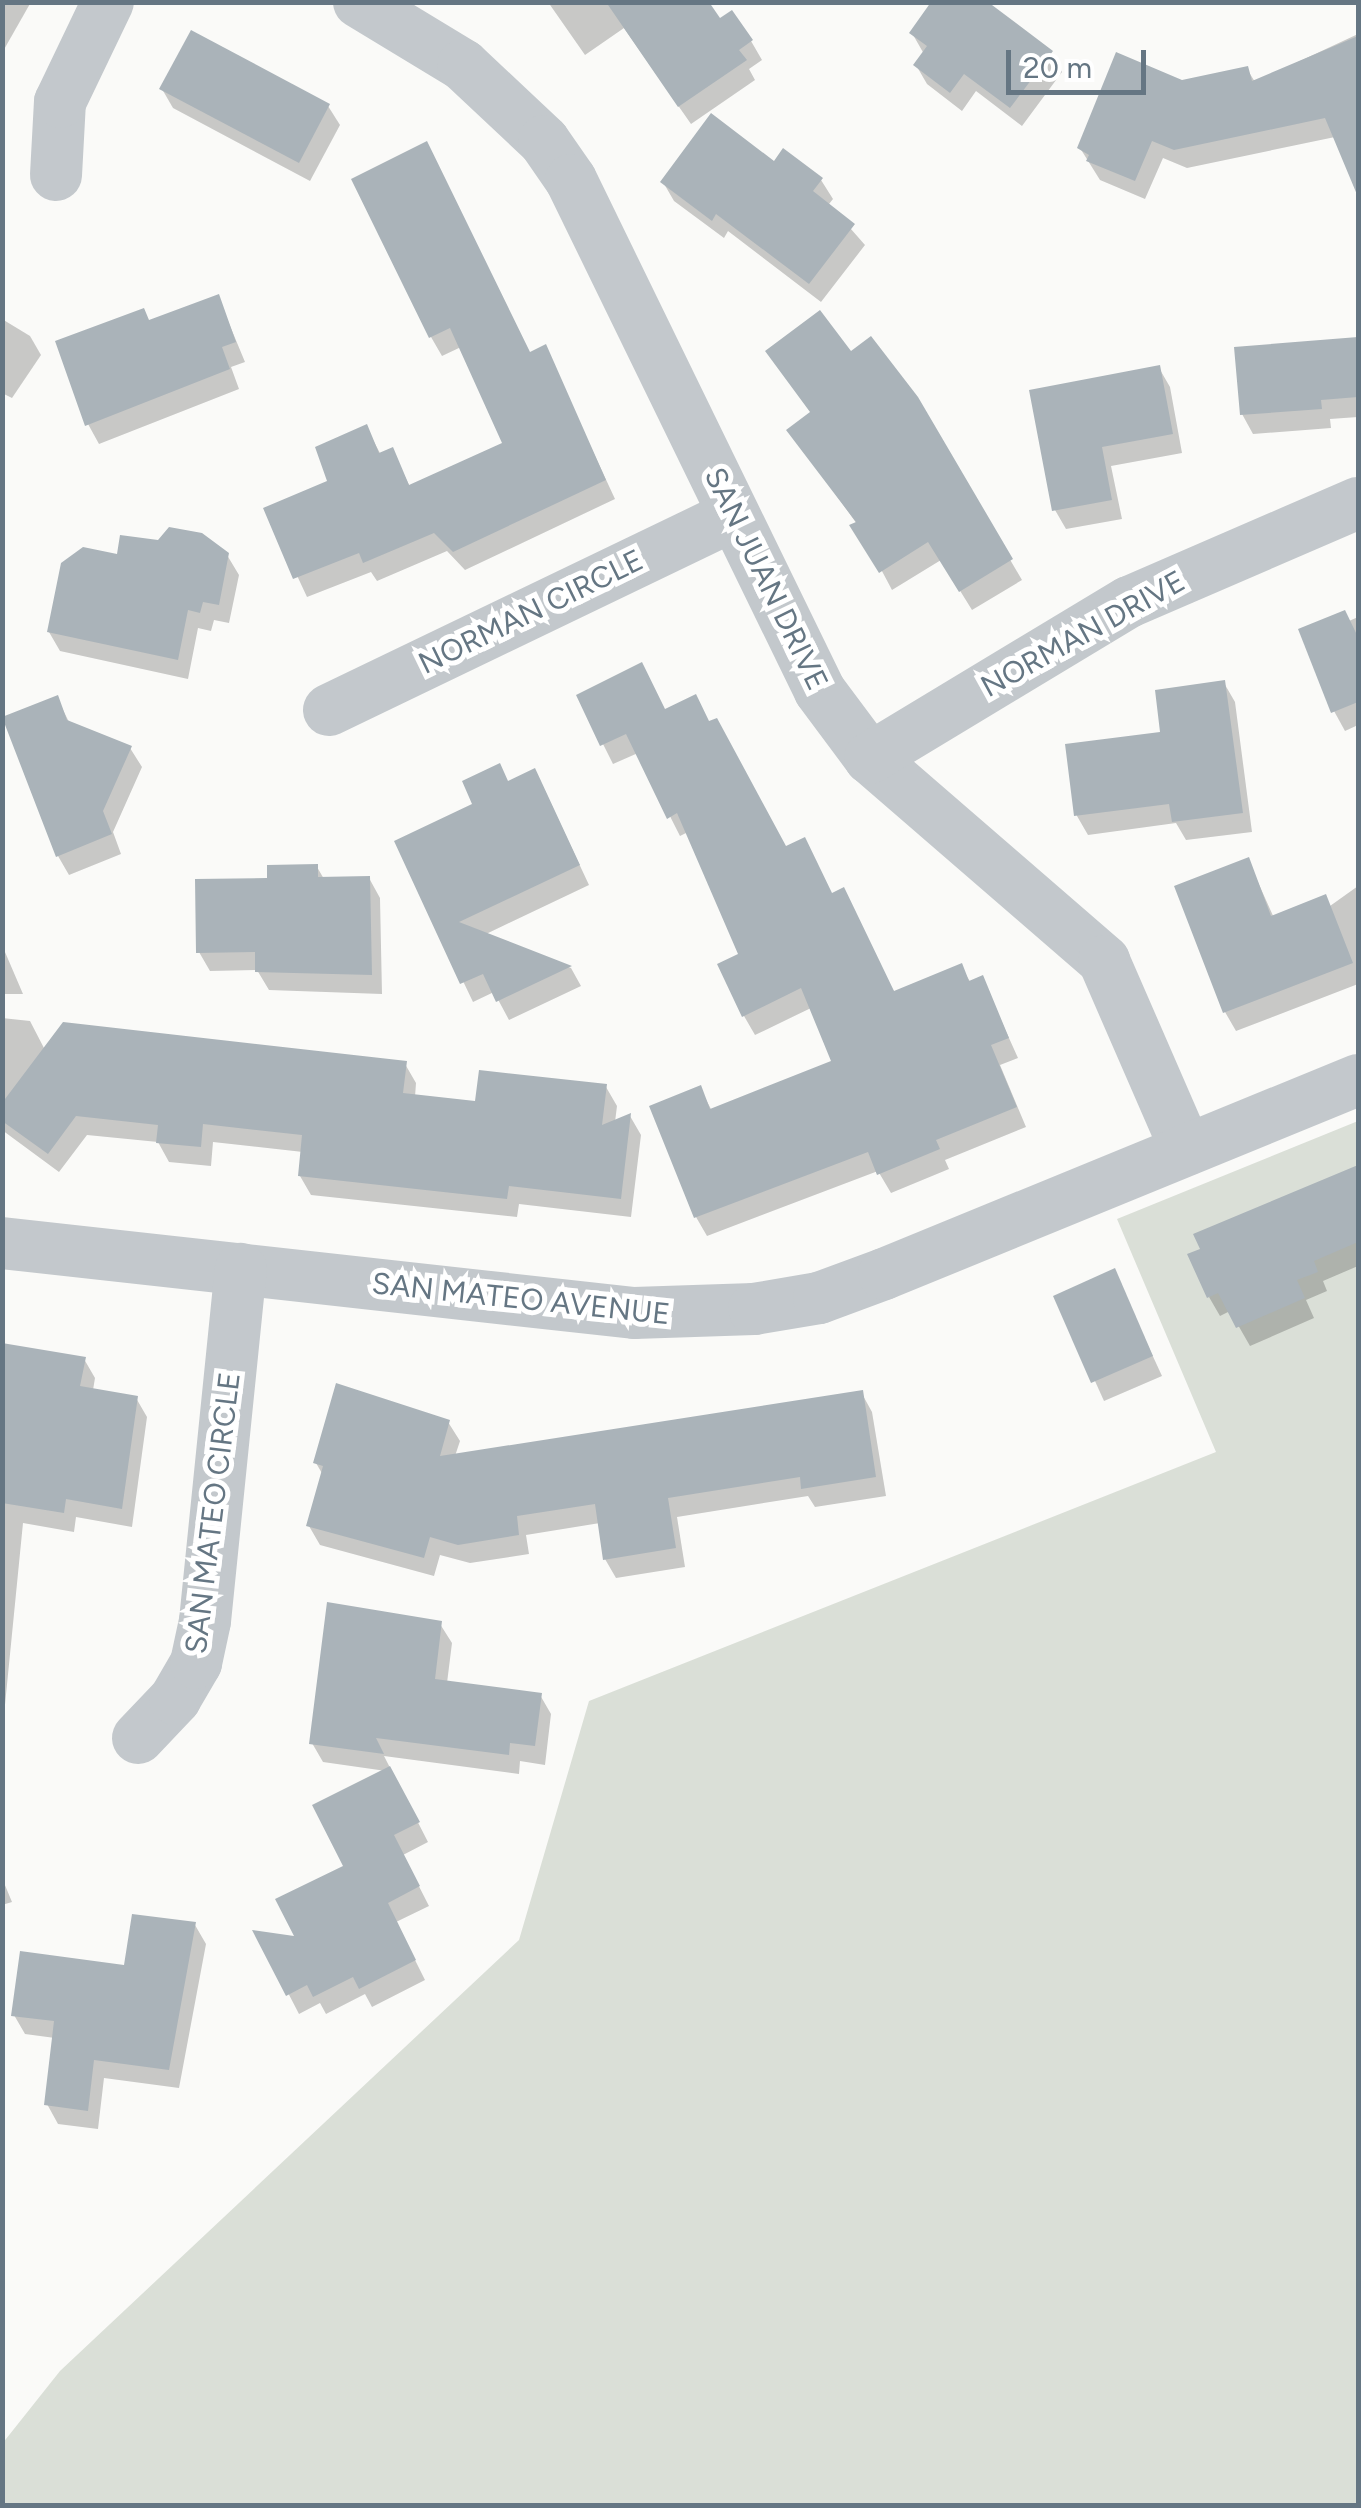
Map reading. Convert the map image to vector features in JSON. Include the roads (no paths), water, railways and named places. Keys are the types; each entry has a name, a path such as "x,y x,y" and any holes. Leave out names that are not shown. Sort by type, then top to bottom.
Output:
{"street":[{"path":"56,174 60,102 108,2"},
{"name":"SAN JUAN DRIVE","path":"359,2 463,64 544,141 571,180 820,691 870,758 1104,961 1186,1150"},
{"name":"NORMAN DRIVE","path":"870,758 1130,602 1358,503"},
{"name":"NORMAN CIRCLE","path":"329,710 734,514"},
{"name":"SAN MATEO AVENUE","path":"2,1242 634,1313 754,1309 819,1298 884,1274 1358,1080"},
{"name":"SAN MATEO CIRCLE","path":"138,1738 176,1699 202,1635 241,1269"}]}
